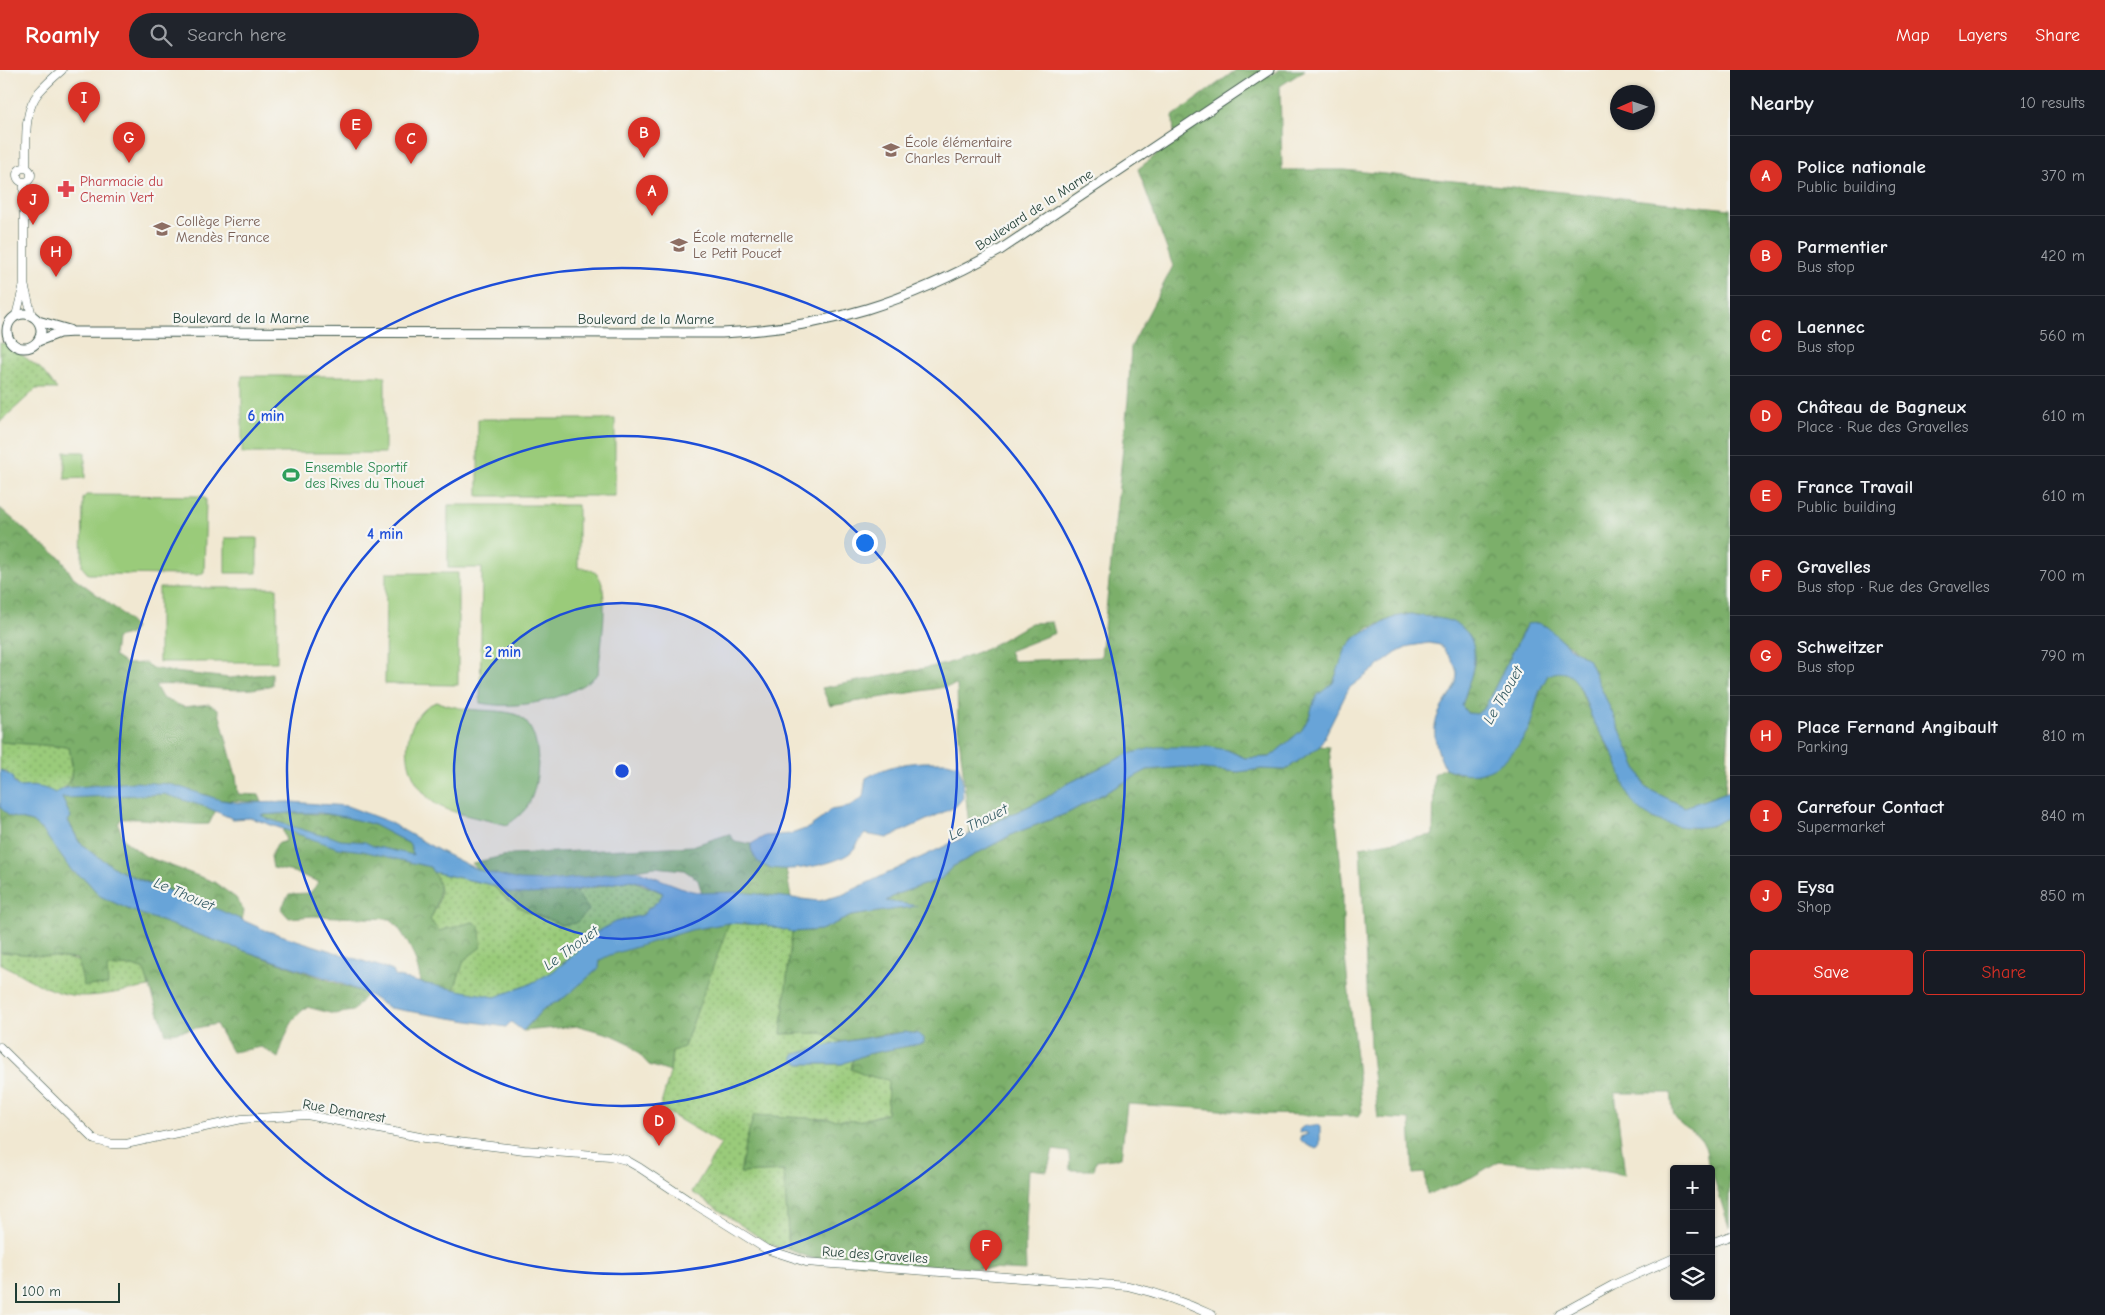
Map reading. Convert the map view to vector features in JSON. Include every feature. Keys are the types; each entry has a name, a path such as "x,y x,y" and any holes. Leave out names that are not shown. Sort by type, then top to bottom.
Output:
{"main road":[{"name":"Boulevard de la Marne","path":"38,341 60,333 74,332 722,333 814,323 897,300 948,279 1000,250 1268,70"},
{"path":"23,314 35,318 41,331 35,345 25,349 14,346 4,338 6,332 4,325 16,316 23,314"},
{"name":"Boulevard de la Marne","path":"35,318 74,332"}],"street":[{"path":"16,316 24,284 24,182 28,181 32,175 30,170 26,168 27,116 36,96 62,70"},
{"path":"24,284 35,318"},
{"name":"Rue Demarest","path":"0,1047 95,1140 110,1144 126,1144 242,1119 307,1115 425,1138 560,1153"},
{"name":"Rue des Gravelles","path":"560,1153 610,1156 626,1160 766,1249 795,1260 1128,1286 1157,1292 1212,1315"},
{"path":"1715,1242 1730,1236"},
{"path":"1558,1315 1612,1285 1670,1260"}],"green space":[{"path":"1236,70 1264,70 1269,76 1279,70 1305,70 1280,86 1282,170 1345,170 1730,209 1730,711 1725,793 1685,807 1646,788 1588,659 1538,623 1526,625 1485,707 1477,714 1467,713 1462,706 1475,661 1465,631 1449,621 1411,614 1395,617 1367,629 1357,636 1346,648 1333,683 1314,702 1302,730 1270,757 1245,758 1227,750 1128,754 1061,787 1046,798 970,834 958,727 957,685 830,706 822,688 946,664 986,649 1031,623 1052,622 1055,633 1009,651 1013,661 1101,657 1128,400 1131,347 1173,266 1138,169 1174,141 1173,116"},
{"path":"0,343 7,344 41,369 57,389 36,389 0,422"},
{"path":"242,376 385,376 385,453 242,453"},
{"path":"478,419 615,419 615,496 478,496"},
{"path":"65,452 85,452 85,478 65,479"},
{"path":"86,495 203,496 206,500 204,572 199,575 88,574 82,567 83,499"},
{"path":"448,505 578,505 578,568 590,569 597,574 604,596 598,674 572,691 542,701 511,705 480,703 482,568 448,568"},
{"path":"0,508 34,538 61,558 72,576 119,611 135,628 129,635 116,638 114,656 126,664 145,663 152,668 173,672 230,678 272,673 272,685 243,690 184,685 155,685 162,698 184,707 209,704 218,709 236,776 238,794 259,795 262,802 221,800 209,824 121,819 118,824 124,840 145,856 214,882 236,898 244,911 242,920 118,870 92,853 79,841 68,820 71,817 62,799 65,788 71,778 72,765 69,747 0,742"},
{"path":"225,538 257,538 257,573 225,573"},
{"path":"386,573 458,573 458,685 385,684"},
{"path":"159,588 277,588 277,662 159,662"},
{"path":"1557,671 1568,673 1577,682 1594,722 1615,758 1631,799 1644,812 1654,819 1711,826 1730,816 1729,1227 1715,1182 1715,1165 1709,1165 1705,1147 1696,1134 1681,1124 1675,1117 1671,1093 1615,1093 1625,1175 1596,1170 1499,1161 1472,1177 1427,1194 1425,1173 1413,1174 1410,1120 1378,1118 1370,1046 1360,847 1433,835 1434,774 1445,768 1459,774 1528,731 1539,693 1548,674"},
{"path":"437,702 463,709 512,713 526,722 532,732 538,758 532,797 520,815 507,825 457,813 439,806 418,785 409,765 408,743 410,732 421,712 426,707"},
{"path":"0,742 69,747 72,768 70,779 67,784 55,793 33,786 19,787 6,771 0,770"},
{"path":"1320,746 1329,747 1343,888 1343,939 1362,1111 1359,1116 1263,1114 1127,1104 1121,1158 1096,1161 1094,1170 1070,1170 1069,1152 1053,1150 1047,1171 1029,1169 1025,1242 1026,1271 817,1260 789,1250 784,1171 740,1173 745,1145 754,1115 859,1121 887,1114 888,1080 867,1076 851,1069 853,1059 867,1054 924,1043 918,1034 904,1032 842,1042 822,1033 781,1034 792,932 821,930 851,916 917,906 885,902 897,894 941,879 952,867 1015,833 1068,813 1147,770 1183,767 1238,772 1262,769 1285,770"},
{"path":"0,807 9,816 32,822 43,831 72,871 86,880 100,896 130,910 367,994 353,1011 334,1014 307,1007 292,1023 278,1058 262,1047 232,1052 216,1024 166,1034 144,970 133,966 107,967 108,985 84,986 77,959 0,952"},
{"path":"292,813 338,815 372,824 410,844 416,856 427,864 438,881 438,900 430,920 439,931 473,922 480,926 481,947 464,960 454,990 421,983 411,949 403,934 391,919 313,916 289,918 281,909 289,894 310,893 319,882 293,872 273,868 271,856 277,844 286,841 282,828 261,815"},
{"path":"729,834 735,841 751,844 751,851 769,867 786,869 791,898 740,893 684,1047 672,1051 670,1072 649,1065 629,1043 612,1035 579,1026 523,1031 542,1010 565,997 599,968 600,960 702,893 698,880 684,870 655,867 594,876 575,891 589,910 576,923 560,925 528,912 512,902 497,890 472,863 512,854 692,846"},
{"path":"433,872 492,885 506,899 540,917 551,918 560,925 589,911 575,891 631,880 663,893 659,900 643,915 615,922 552,972 528,985 495,997 454,990 464,960 481,947 473,922 439,931 430,920 440,896 439,885"},
{"path":"728,923 766,925 792,932 781,1034 823,1033 842,1042 795,1054 800,1064 842,1064 853,1059 851,1069 867,1076 889,1080 887,1113 859,1121 754,1115 745,1145 741,1173 784,1171 789,1250 769,1244 692,1192 721,1144 660,1108 670,1073 672,1051 684,1047"},
{"path":"0,952 58,957 107,967 133,966 145,970 149,987 89,996 62,993 34,982 0,963"}],"water":[{"name":"Le Thouet","path":"1411,614 1450,621 1462,628 1470,637 1474,659 1462,706 1467,713 1477,714 1485,707 1527,624 1538,623 1547,627 1569,647 1588,659 1646,788 1685,807 1730,791 1730,816 1712,825 1699,827 1677,826 1655,819 1636,806 1630,798 1613,753 1594,722 1579,686 1574,678 1558,672 1548,675 1541,687 1527,732 1520,743 1502,762 1493,768 1471,774 1445,768 1437,748 1435,727 1441,708 1455,685 1457,671 1451,659 1440,645 1429,643 1410,646 1396,653 1349,688 1320,746 1285,770 1262,769 1238,772 1183,767 1147,770 1068,813 1015,833 952,867 941,879 897,894 886,901 918,906 851,916 821,930 792,932 766,925 728,923 691,930 610,955 600,960 599,968 565,997 542,1010 523,1031 511,1022 506,1027 389,1008 367,994 335,981 130,910 100,896 86,880 72,871 43,831 32,822 9,816 0,807 0,770 12,776 14,783 19,787 38,787 55,793 65,788 134,782 170,784 221,800 240,803 291,802 347,806 387,821 478,870 519,880 549,881 627,870 639,871 688,890 702,893 740,892 819,901 842,895 1046,798 1061,787 1128,754 1157,747 1210,747 1227,750 1245,758 1270,757 1302,730 1318,695 1333,683 1346,648 1357,636 1395,617","holes":["164,794 206,807 233,819 251,818 338,848 363,851 430,867 433,872 492,885 510,893 564,892 631,880 643,883 663,893 659,900 643,915 615,922 592,935 569,959 552,972 528,985 495,997 421,983 395,976 393,971 388,969 265,930 118,870 79,842 68,821 71,817 62,798","321,813 372,824 410,844 413,855 373,846 365,842 340,840 327,835 320,835 268,819 261,815"]},
{"path":"923,762 947,762 958,765 962,777 963,798 955,807 887,838 865,834 855,848 844,857 821,865 780,869 761,864 755,858 751,844 765,836 791,834 808,828 830,810 849,807 863,797 866,778 894,766"},
{"path":"904,1032 918,1034 924,1038 924,1043 867,1054 842,1064 800,1064 792,1059 795,1054 842,1042"},
{"path":"1318,1125 1320,1127 1320,1145 1317,1149 1300,1139 1300,1137 1308,1134 1305,1132 1300,1133 1299,1130 1304,1126"}],"place":[{"name":"Carrefour Contact","path":"84,123"},
{"name":"France Travail","path":"356,150"},
{"name":"École élémentaire Charles Perrault","path":"891,150"},
{"name":"Parmentier","path":"644,158"},
{"name":"Schweitzer","path":"129,163"},
{"name":"Laennec","path":"411,164"},
{"name":"Pharmacie du Chemin Vert","path":"66,189"},
{"name":"Police nationale","path":"652,216"},
{"name":"Eysa","path":"33,225"},
{"name":"Collège Pierre Mendès France","path":"162,229"},
{"name":"École maternelle Le Petit Poucet","path":"679,245"},
{"name":"Place Fernand Angibault","path":"56,277"},
{"name":"Ensemble Sportif des Rives du Thouet","path":"291,475"},
{"name":"Château de Bagneux","path":"659,1146"},
{"name":"Gravelles","path":"986,1271"}]}
